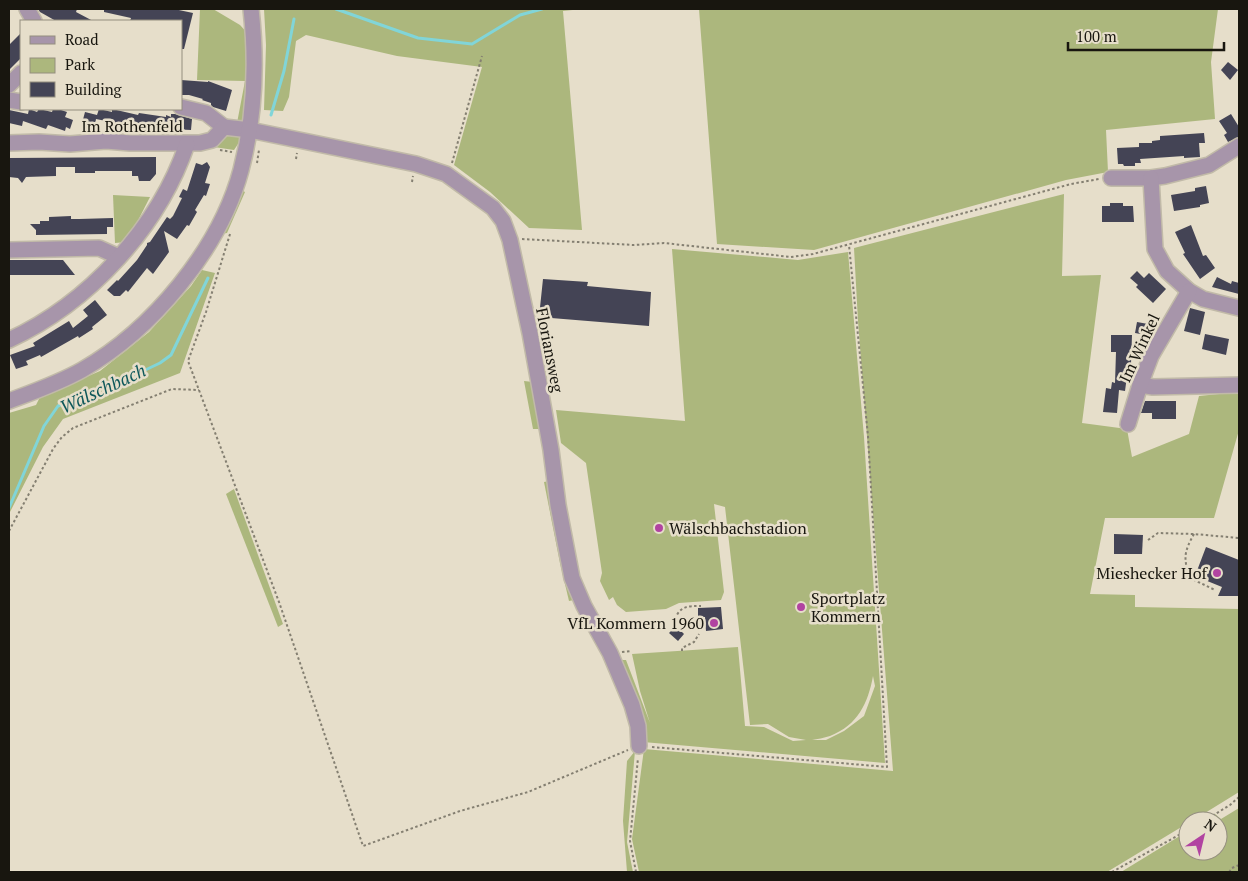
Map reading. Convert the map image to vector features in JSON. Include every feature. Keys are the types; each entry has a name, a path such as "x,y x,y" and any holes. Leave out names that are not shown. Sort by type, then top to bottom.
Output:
{"street":[{"path":"27,9 33,20"},
{"path":"9,401 82,370 134,333 190,271 215,231 253,148 250,130 255,84 255,51 251,9"},
{"path":"9,85 20,74"},
{"path":"182,107 206,113 224,127 250,130"},
{"name":"Im Rothenfeld","path":"9,143 70,144 106,141 130,143 205,143 212,140 224,127"},
{"name":"Floriansweg","path":"250,130 416,164 446,174 493,208 503,221 510,240 530,333 572,578 584,606 610,653 632,705 638,726 639,746"},
{"path":"9,340 43,321 79,296 119,257 152,217 180,164 187,144"},
{"path":"1111,178 1152,178 1209,165 1239,146"},
{"path":"1152,178 1155,249 1167,270 1189,291 1203,299 1239,308"},
{"path":"9,250 99,248 119,257"},
{"name":"Im Winkel","path":"1128,424 1151,356 1189,291"},
{"path":"1140,385 1153,387 1239,385"}],"path":[{"path":"450,167 482,56"},
{"path":"205,143 212,149 234,152 239,146 253,148"},
{"path":"510,240 634,245 664,243 791,257 849,246 1071,184 1111,178"},
{"path":"230,234 206,312 188,361 279,602 363,846 460,811 528,792 639,746 887,767 868,436 849,246"},
{"path":"9,531 53,449 62,437 73,428 172,389 199,390"},
{"path":"1148,540 1158,534 1194,534 1239,538"},
{"path":"1194,534 1185,553 1185,563 1190,578 1216,590"},
{"path":"675,619 681,608 701,606"},
{"path":"682,651 682,648 694,642 699,634"},
{"path":"636,872 630,841 639,746"},
{"path":"1220,811 1239,797"},
{"path":"1112,872 1178,836"},
{"path":"1229,872 1232,868 1239,865"}],"green space":[{"path":"200,9 213,9 240,25 250,36 247,112 240,123 237,123 245,81 197,80"},
{"path":"264,9 582,9 563,11 582,230 529,228 490,192 454,165 482,67 397,56 306,35 296,41 289,97 283,111 264,110 266,45"},
{"path":"699,9 1218,9 1211,62 1215,119 1106,130 1108,172 1066,180 814,250 717,244"},
{"path":"223,133 240,136 242,144 238,144 234,150 214,147"},
{"path":"241,190 245,192 227,233 221,234"},
{"path":"1064,194 1062,276 1101,275 1082,423 1127,429 1132,457 1189,434 1199,396 1239,392 1239,430 1214,518 1105,518 1090,594 1135,595 1135,607 1239,609 1239,792 1208,811 1178,811 1178,829 1107,872 639,872 632,839 644,749 893,771 854,248"},
{"path":"113,195 150,197 127,242 115,243"},
{"path":"672,249 798,260 848,252 864,437 885,763 643,742 619,660 626,660 650,723 640,691 632,654 738,647 745,726 764,727 793,741 806,740 789,737 768,724 750,725 725,507 714,504 724,592 721,600 679,603 666,609 626,612 617,605 613,597 609,600 600,581 602,573 586,463 561,443 556,410 685,421","holes":["873,676 875,686 864,716 844,731 826,740 812,740 830,736 848,726 865,704"]},
{"path":"202,270 215,273 180,373 63,419 43,447 9,514 9,413 36,405 40,397 100,371 149,332 191,286"},
{"path":"524,381 533,382 541,429 533,429"},
{"path":"549,481 574,600 569,601 544,482"},
{"path":"234,489 283,624 278,627 226,494"},
{"path":"635,751 627,842 633,872 627,872 623,821 627,761"},
{"path":"1239,808 1239,872 1121,872 1178,837 1178,861 1228,861 1228,815"}],"building":[{"path":"38,9 77,9 76,12 91,20 54,20"},
{"path":"104,9 174,9 193,13 184,49 182,49 182,20 130,20 131,18 104,12"},
{"path":"20,34 20,59 9,70 9,45"},
{"path":"1228,62 1238,70 1230,80 1221,70"},
{"path":"182,80 208,81 232,90 226,111 213,107 211,103 203,99 182,95"},
{"path":"9,110 28,114 29,110 52,112 53,110 61,110 67,112 65,117 73,120 70,129 66,127 65,131 48,125 46,129 23,121 22,126 9,123"},
{"path":"99,110 112,112 112,110 116,110 138,115 139,113 166,117 166,115 171,117 171,114 175,114 192,119 191,130 170,129 170,131 163,129 162,131 96,119 94,130 81,127 85,112 97,115"},
{"path":"1231,114 1239,127 1239,137 1228,142 1224,135 1227,133 1219,121"},
{"path":"1204,133 1205,143 1199,143 1200,157 1184,158 1184,156 1140,159 1141,163 1135,163 1135,166 1118,164 1117,148 1139,147 1139,143 1152,143 1152,141 1160,140 1160,136"},
{"path":"156,157 156,174 150,181 139,181 138,176 132,176 132,171 75,173 75,167 56,167 56,176 26,177 22,183 18,178 9,177 9,158"},
{"path":"207,162 210,167 205,183 210,184 206,196 204,195 195,210 197,212 189,226 187,225 177,239 164,231 169,252 153,274 147,268 128,292 126,290 120,296 114,296 107,290 137,260 147,243 150,242 167,217 170,219 173,216 182,198 179,197 183,189 187,191 196,163 202,165"},
{"path":"1206,186 1209,203 1200,205 1200,207 1174,211 1171,195 1195,191 1195,188"},
{"path":"1110,203 1123,203 1123,206 1133,206 1134,222 1102,222 1102,206 1110,206"},
{"path":"71,216 71,219 113,218 113,227 107,227 107,234 36,235 36,230 30,224 40,224 40,221 49,221 49,217"},
{"path":"1191,225 1203,256 1206,255 1215,268 1200,279 1183,254 1185,253 1175,232"},
{"path":"9,260 63,260 75,275 9,275"},
{"path":"1137,271 1144,278 1149,273 1166,289 1153,303 1136,287 1138,285 1130,278"},
{"path":"1217,277 1231,284 1232,281 1239,283 1239,294 1212,287"},
{"path":"543,279 588,282 587,286 651,292 649,326 539,317"},
{"path":"95,300 107,315 92,327 93,329 41,357 40,355 26,361 28,365 16,369 10,355 35,346 33,343 69,321 73,328 88,316 83,310"},
{"path":"1190,308 1205,312 1200,335 1184,331"},
{"path":"1137,322 1148,324 1146,335 1135,333"},
{"path":"1205,334 1229,339 1226,355 1202,349"},
{"path":"1111,335 1132,335 1131,364 1134,364 1133,376 1127,376 1125,391 1119,390 1117,413 1103,412 1106,388 1111,389 1112,382 1115,383 1116,352 1111,352"},
{"path":"1145,401 1176,401 1176,419 1152,419 1152,413 1141,413"},
{"path":"1114,534 1143,535 1142,554 1114,554"},
{"name":"Mieshecker Hof","path":"1206,547 1239,560 1239,596 1218,596 1222,587 1195,576"},
{"name":"VfL Kommern 1960","path":"721,607 723,629 706,631 705,617 698,617 698,608"},
{"path":"676,626 684,634 678,641 669,633"}],"waterway":[{"path":"336,9 418,38 472,44 520,15 542,9"},
{"name":"Wälschbach","path":"271,115 284,71 294,19"},
{"name":"Wälschbach","path":"9,508 44,426 58,406 139,373 160,363 171,355 208,278"}],"place":[{"name":"Wälschbachstadion","path":"659,528"},
{"name":"Mieshecker Hof","path":"1217,573"},
{"name":"Sportplatz Kommern","path":"801,607"},
{"name":"VfL Kommern 1960","path":"714,623"}]}
